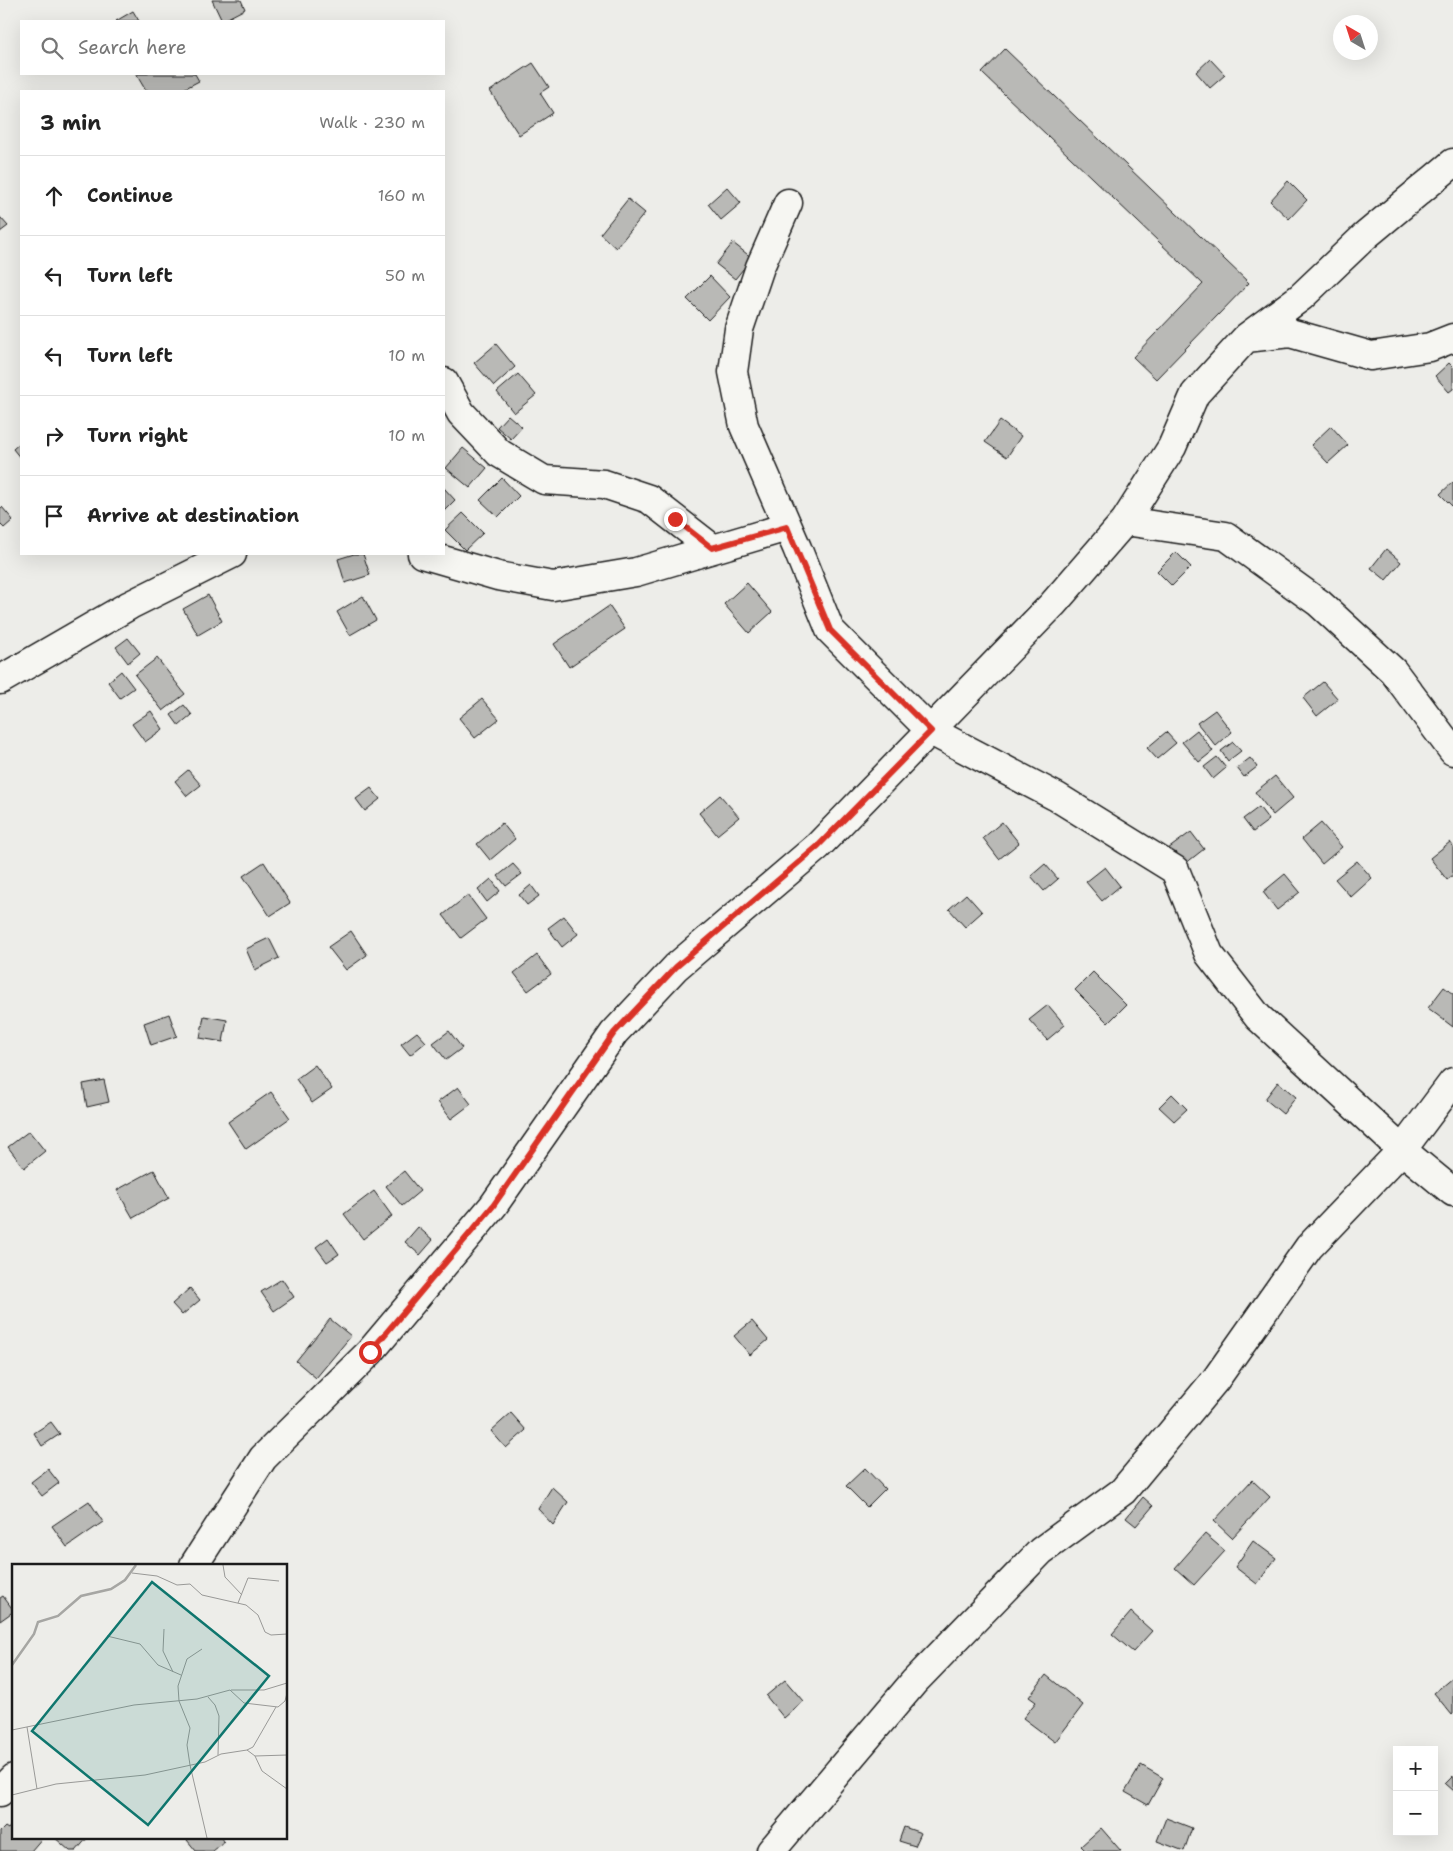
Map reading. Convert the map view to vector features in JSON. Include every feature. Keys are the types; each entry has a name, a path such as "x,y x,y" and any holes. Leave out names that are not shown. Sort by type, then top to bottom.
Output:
{"street":[{"path":"195,1564 262,1458 370,1352 493,1206 614,1033 676,967 818,846 1053,604 1125,521 1172,447 1195,394 1246,338 1301,297 1364,238 1453,163"},
{"path":"788,203 760,267 739,329 733,372 744,426 830,630 931,731 1057,797 1175,870 1208,954 1258,1017 1402,1150 1453,1192"},
{"path":"1246,338 1290,333 1371,356 1430,347 1453,338"},
{"path":"445,384 461,413 499,453 544,480 604,484 649,499 712,548"},
{"path":"1125,521 1226,536 1320,603 1393,671 1453,751"},
{"path":"425,555 498,576 553,586 636,572 787,527"},
{"path":"0,680 130,605 230,555"},
{"path":"771,1851 914,1682 1034,1558 1123,1491 1216,1379 1310,1247 1402,1150 1453,1082"},
{"path":"0,1792 12,1780"}],"building":[{"path":"212,0 241,0 245,9 222,20"},
{"path":"133,11 138,20 118,20"},
{"path":"1005,49 1249,283 1156,379 1133,357 1203,284 982,73"},
{"path":"1210,59 1225,75 1210,88 1196,72"},
{"path":"533,63 549,87 540,93 553,113 519,135 490,91"},
{"path":"137,75 196,75 199,81 182,90 145,90"},
{"path":"1288,181 1307,200 1289,219 1270,201"},
{"path":"727,187 741,203 721,220 708,204"},
{"path":"628,199 645,213 616,248 600,234"},
{"path":"0,217 8,226 0,232"},
{"path":"733,243 752,258 735,279 716,264"},
{"path":"710,276 730,297 708,320 687,299"},
{"path":"496,344 515,367 494,386 474,363"},
{"path":"1449,363 1453,367 1453,389 1449,392 1435,376"},
{"path":"518,374 536,395 514,413 497,392"},
{"path":"508,415 522,427 511,439 497,427"},
{"path":"1000,421 1021,436 1007,457 985,442"},
{"path":"1331,426 1348,445 1328,463 1311,445"},
{"path":"20,443 20,458 13,449"},
{"path":"463,448 487,468 470,488 446,468"},
{"path":"502,478 519,496 498,517 480,500"},
{"path":"1453,482 1453,507 1440,494"},
{"path":"445,489 455,500 445,510"},
{"path":"2,507 13,520 4,528 0,524 0,509"},
{"path":"463,513 483,533 465,550 445,530"},
{"path":"1386,549 1401,562 1386,580 1371,568"},
{"path":"1176,552 1191,567 1172,586 1157,571"},
{"path":"351,555 363,555 370,575 345,583 338,559"},
{"path":"747,583 772,612 749,633 724,604"},
{"path":"208,595 222,621 198,635 183,609"},
{"path":"363,596 376,620 350,635 337,612"},
{"path":"609,606 625,629 569,667 554,644"},
{"path":"128,638 140,653 128,663 116,647"},
{"path":"157,658 185,694 163,711 135,675"},
{"path":"121,671 134,688 120,698 108,682"},
{"path":"1323,682 1338,699 1317,716 1303,698"},
{"path":"482,699 499,719 475,738 459,718"},
{"path":"184,705 192,715 179,726 171,715"},
{"path":"1215,710 1232,732 1216,746 1197,723"},
{"path":"151,711 163,729 145,742 132,724"},
{"path":"1197,730 1213,751 1199,762 1182,742"},
{"path":"1166,732 1176,743 1157,759 1147,748"},
{"path":"1233,742 1241,751 1228,761 1221,751"},
{"path":"1217,757 1226,768 1213,779 1204,767"},
{"path":"1250,758 1257,767 1244,777 1237,768"},
{"path":"188,770 201,785 187,796 175,781"},
{"path":"1275,776 1293,798 1273,815 1255,792"},
{"path":"371,788 380,799 365,811 356,799"},
{"path":"720,795 739,817 717,835 699,813"},
{"path":"1259,807 1269,820 1253,832 1243,819"},
{"path":"1002,822 1019,843 999,859 983,838"},
{"path":"502,823 515,839 490,860 477,844"},
{"path":"1321,823 1342,847 1322,864 1302,839"},
{"path":"1191,832 1204,849 1181,867 1168,849"},
{"path":"1450,842 1453,846 1453,875 1447,880 1430,858"},
{"path":"1357,861 1372,878 1351,897 1335,879"},
{"path":"264,862 290,903 270,916 243,876"},
{"path":"513,864 522,874 506,886 498,876"},
{"path":"1045,864 1058,879 1044,891 1031,876"},
{"path":"1105,867 1120,886 1102,901 1086,882"},
{"path":"1285,874 1300,892 1277,910 1263,892"},
{"path":"491,879 500,891 487,902 478,890"},
{"path":"531,885 539,896 527,905 519,895"},
{"path":"966,894 982,912 965,927 949,909"},
{"path":"468,895 486,919 461,938 443,915"},
{"path":"564,916 578,934 562,947 548,928"},
{"path":"351,931 367,955 346,970 328,947"},
{"path":"269,938 279,958 255,970 246,949"},
{"path":"537,955 551,974 528,991 514,973"},
{"path":"1093,972 1126,1005 1108,1023 1075,990"},
{"path":"1444,987 1453,994 1453,1027 1428,1008"},
{"path":"1048,1005 1065,1025 1047,1040 1029,1020"},
{"path":"169,1014 177,1036 151,1045 144,1023"},
{"path":"204,1016 227,1020 223,1042 200,1038"},
{"path":"449,1031 462,1048 446,1060 433,1043"},
{"path":"417,1032 426,1042 410,1055 401,1044"},
{"path":"315,1065 332,1089 312,1103 296,1079"},
{"path":"104,1080 109,1102 87,1107 83,1084"},
{"path":"1278,1082 1296,1097 1283,1114 1265,1099"},
{"path":"458,1087 471,1104 451,1119 438,1102"},
{"path":"271,1092 290,1118 246,1149 228,1122"},
{"path":"1172,1094 1187,1109 1174,1121 1159,1107"},
{"path":"29,1131 45,1151 24,1168 8,1147"},
{"path":"154,1170 169,1198 133,1218 117,1190"},
{"path":"404,1171 420,1191 402,1206 386,1186"},
{"path":"374,1191 392,1216 363,1239 344,1214"},
{"path":"418,1227 433,1240 420,1255 405,1242"},
{"path":"328,1238 339,1254 327,1262 316,1247"},
{"path":"282,1279 294,1297 274,1311 261,1292"},
{"path":"190,1288 200,1300 182,1315 172,1304"},
{"path":"330,1319 351,1336 316,1378 296,1361"},
{"path":"752,1321 768,1340 750,1355 734,1336"},
{"path":"511,1413 526,1430 506,1448 491,1431"},
{"path":"51,1422 60,1434 42,1446 34,1433"},
{"path":"865,1468 885,1489 867,1507 846,1486"},
{"path":"48,1469 59,1483 42,1496 31,1482"},
{"path":"1252,1480 1270,1497 1232,1538 1214,1521"},
{"path":"552,1487 568,1502 553,1525 538,1509"},
{"path":"1143,1497 1153,1506 1136,1526 1126,1518"},
{"path":"89,1501 103,1522 67,1547 52,1526"},
{"path":"1205,1534 1225,1551 1194,1585 1175,1568"},
{"path":"1253,1541 1276,1558 1257,1584 1235,1567"},
{"path":"3,1596 12,1608 12,1612 0,1621 0,1598"},
{"path":"1131,1612 1152,1631 1133,1652 1112,1634"},
{"path":"1046,1675 1083,1705 1055,1742 1023,1718 1036,1702 1029,1697"},
{"path":"1453,1677 1453,1714 1452,1715 1434,1693"},
{"path":"785,1680 803,1701 784,1718 766,1696"},
{"path":"1141,1765 1163,1778 1148,1805 1125,1792"},
{"path":"1453,1776 1453,1791 1445,1784"},
{"path":"1166,1818 1192,1828 1184,1851 1157,1841"},
{"path":"12,1824 12,1838 42,1838 31,1851 0,1851 0,1832 5,1827 8,1829"},
{"path":"904,1827 921,1833 915,1846 899,1841"},
{"path":"1101,1828 1121,1851 1086,1851 1081,1846"},
{"path":"55,1838 87,1838 76,1851 70,1851"},
{"path":"190,1838 221,1838 224,1842 213,1851 196,1851 187,1840"}],"route":[{"path":"370,1352 493,1206 614,1033 676,967 818,846 931,731 830,630 787,527 712,548 675,519"}]}
